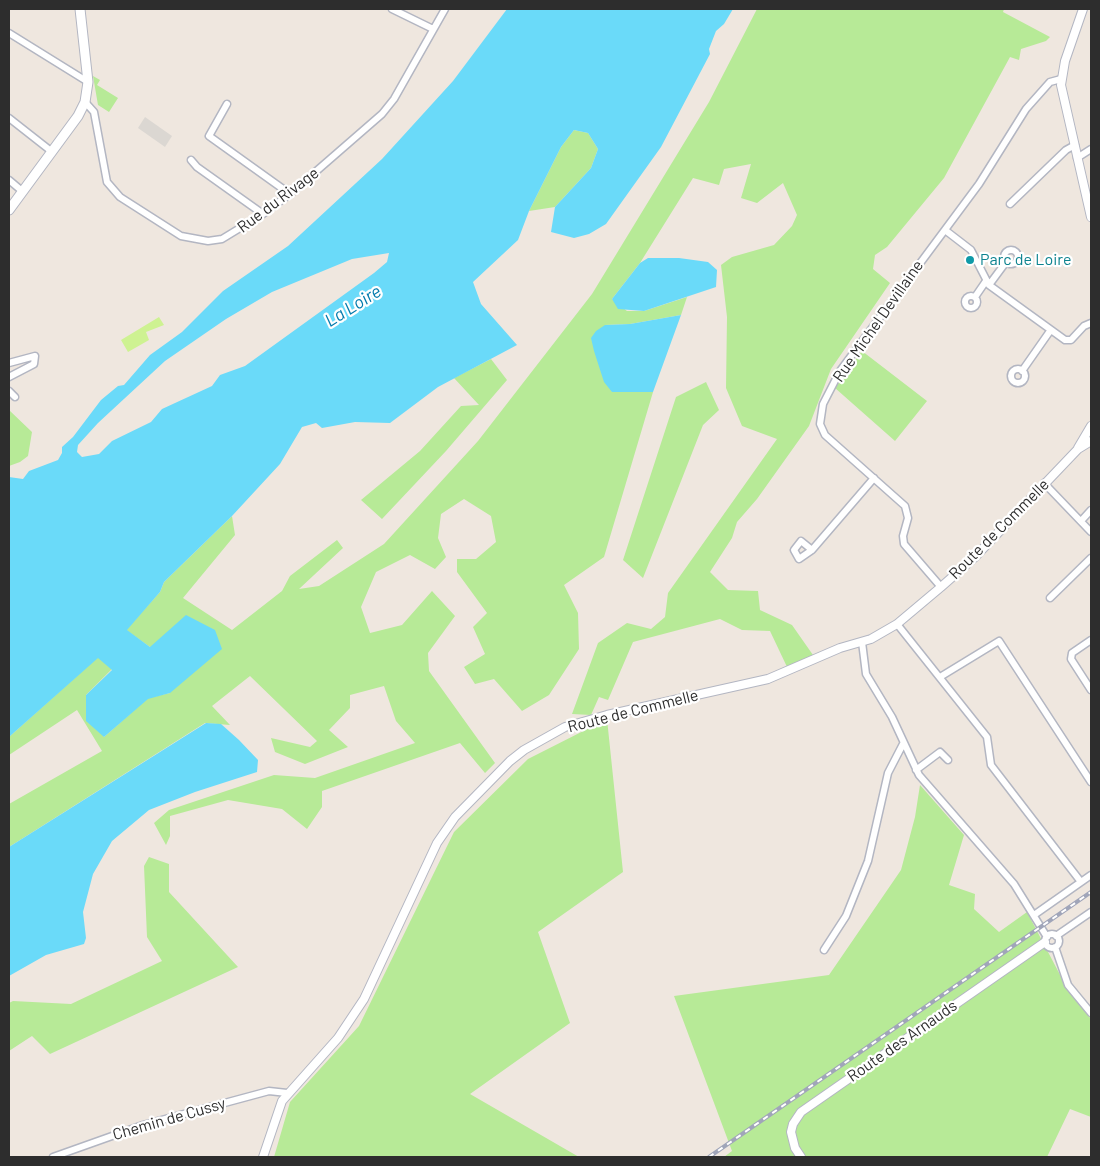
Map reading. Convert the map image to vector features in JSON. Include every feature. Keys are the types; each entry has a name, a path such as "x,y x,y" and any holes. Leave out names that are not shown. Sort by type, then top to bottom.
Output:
{"main road":[{"path":"9,210 78,116 85,102 88,82 80,9"}],"street":[{"path":"392,9 434,29"},
{"name":"Rue du Rivage","path":"85,102 94,112 107,182 112,190 170,230 193,239 222,239 263,214 290,194 343,150 384,111 394,99 445,9"},
{"path":"1083,9 1065,61 1061,79 1091,217"},
{"path":"9,33 88,82"},
{"name":"Rue Michel Devillaine","path":"941,587 904,544 903,536 908,518 905,506 825,435 820,424 823,404 840,371 979,184 1026,109 1050,82 1061,79"},
{"path":"227,104 209,136 290,194"},
{"path":"9,118 51,151"},
{"path":"1010,204 1066,150 1075,145"},
{"path":"1077,158 1091,149"},
{"path":"191,160 197,168 263,214"},
{"path":"9,180 22,191"},
{"path":"945,230 970,250 988,283 1050,331 1068,341 1077,335 1084,326 1091,323"},
{"path":"975,297 1006,262"},
{"path":"1022,371 1050,331"},
{"path":"9,363 35,356 35,361 31,366 9,377"},
{"path":"9,391 15,397"},
{"path":"1078,448 1091,426"},
{"name":"Route de Commelle","path":"263,1157 276,1116 287,1093 338,1038 357,1010 432,850 445,830 470,800 510,761 524,750 565,728 607,715 768,679 840,648 862,642 897,624 975,557 1078,448 1091,441"},
{"path":"812,550 874,478"},
{"path":"1044,483 1091,532"},
{"path":"1081,521 1091,510"},
{"path":"1050,598 1091,558"},
{"path":"897,624 987,737 991,765 1081,882"},
{"path":"1091,640 1072,653 1071,659 1091,690"},
{"path":"940,677 999,641 1091,782"},
{"path":"862,642 866,674 892,717 916,770 942,803 1014,884 1034,915 1050,947 1055,947"},
{"path":"824,950 846,916 868,861 888,772 904,744"},
{"path":"916,770 940,752 948,760"},
{"path":"1034,915 1091,875"},
{"path":"1046,939 1052,934 1056,936 1091,912"},
{"path":"1055,947 1059,942 1056,936"},
{"name":"Route des Arnauds","path":"801,1157 795,1148 791,1132 793,1124 801,1112 1046,939"},
{"path":"1055,947 1068,985 1091,1013"},
{"name":"Chemin de Cussy","path":"53,1157 143,1125 269,1091 287,1093"}],"green space":[{"path":"757,9 1004,9 1003,12 1050,37 1046,41 1021,49 1019,60 1010,57 944,178 887,247 875,255 873,269 890,283 831,369 809,426 757,499 737,522 732,538 710,572 728,590 758,591 760,610 792,625 813,655 788,669 770,631 742,630 720,619 633,642 608,700 599,697 591,715 572,714 598,643 627,623 651,629 665,617 668,593 777,439 742,426 726,388 727,317 721,265 732,257 774,245 792,226 797,215 783,183 757,203 741,198 751,164 724,169 719,185 693,178 640,263 612,299 627,311 644,311 687,297 681,315 630,324 605,325 612,392 653,392 604,557 564,585 578,613 579,649 549,695 522,711 494,679 475,684 464,667 485,654 473,627 487,613 457,572 457,559 476,559 496,542 491,516 464,499 441,514 438,538 446,557 435,569 410,555 376,572 361,607 370,633 402,625 432,591 455,616 428,653 429,671 495,763 485,773 460,743 322,791 322,807 307,829 282,809 228,800 170,816 170,836 166,845 154,823 169,810 274,775 315,778 415,743 396,721 384,686 350,695 350,708 329,730 348,747 305,764 275,752 271,738 310,747 317,741 250,676 212,706 230,725 205,723 9,847 9,804 102,751 77,710 9,755 9,737 98,657 112,669 86,695 104,737 148,698 170,693 150,647 126,630 160,592 164,582 232,516 235,535 183,598 232,630 282,591 290,576 337,540 343,548 299,589 319,586 384,544 478,441 592,294 709,102"},
{"path":"93,76 100,80 97,85 118,98 109,112 98,105"},
{"path":"574,130 588,133 598,149 591,168 555,207 529,211 561,147"},
{"path":"159,317 164,325 146,332 149,340 128,352 121,340"},
{"path":"862,351 927,401 895,441 835,388"},
{"path":"491,359 507,380 446,451 382,519 361,500 420,451 461,406 479,405 454,378"},
{"path":"706,382 719,410 703,425 643,578 623,560 676,397"},
{"path":"9,410 32,432 28,456 20,462 9,466"},
{"path":"607,719 623,872 538,932 570,1023 470,1094 579,1157 274,1157 290,1102 359,1026 454,832 528,759"},
{"path":"920,785 964,835 949,885 975,894 974,909 999,932 1027,912 1068,990 1091,1019 1091,1117 1070,1109 1047,1157 724,1157 732,1151 674,996 829,975 901,870 915,817"},
{"path":"149,857 169,864 169,892 238,967 50,1054 32,1036 9,1051 9,1003 13,1001 71,1004 162,961 147,937 144,866"}],"shaded area":[{"path":"145,117 172,136 165,147 138,128"}],"water":[{"name":"La Loire","path":"507,9 733,9 724,24 716,31 709,49 710,54 661,147 606,224 589,234 574,238 551,232 555,207 591,168 598,149 588,133 574,130 561,147 529,211 518,240 473,282 481,304 517,345 438,387 390,423 355,422 322,428 316,423 302,427 280,464 232,516 164,582 160,592 127,630 150,647 186,615 215,630 222,649 170,693 148,699 104,737 86,721 86,695 112,670 98,658 9,737 9,477 23,479 29,471 58,460 62,453 62,447 73,437 101,400 118,386 124,385 150,355 182,332 223,291 288,246 382,159 453,81","holes":["389,253 387,262 245,366 220,375 212,386 162,409 151,422 112,441 99,454 82,457 77,452 78,445 98,423 165,361 226,319 272,292 352,259"]},
{"path":"648,258 679,258 708,262 717,270 716,287 644,311 618,309 612,299 640,263"},
{"path":"681,315 653,392 612,392 604,382 594,351 591,338 596,331 605,325 630,324"},
{"path":"206,723 221,724 239,740 258,760 257,772 195,792 149,810 112,841 93,874 83,912 86,938 84,944 46,955 9,976 9,847"}],"railway":[{"path":"709,1157 1091,892"}],"place":[{"name":"Parc de Loire","path":"970,260"}]}
